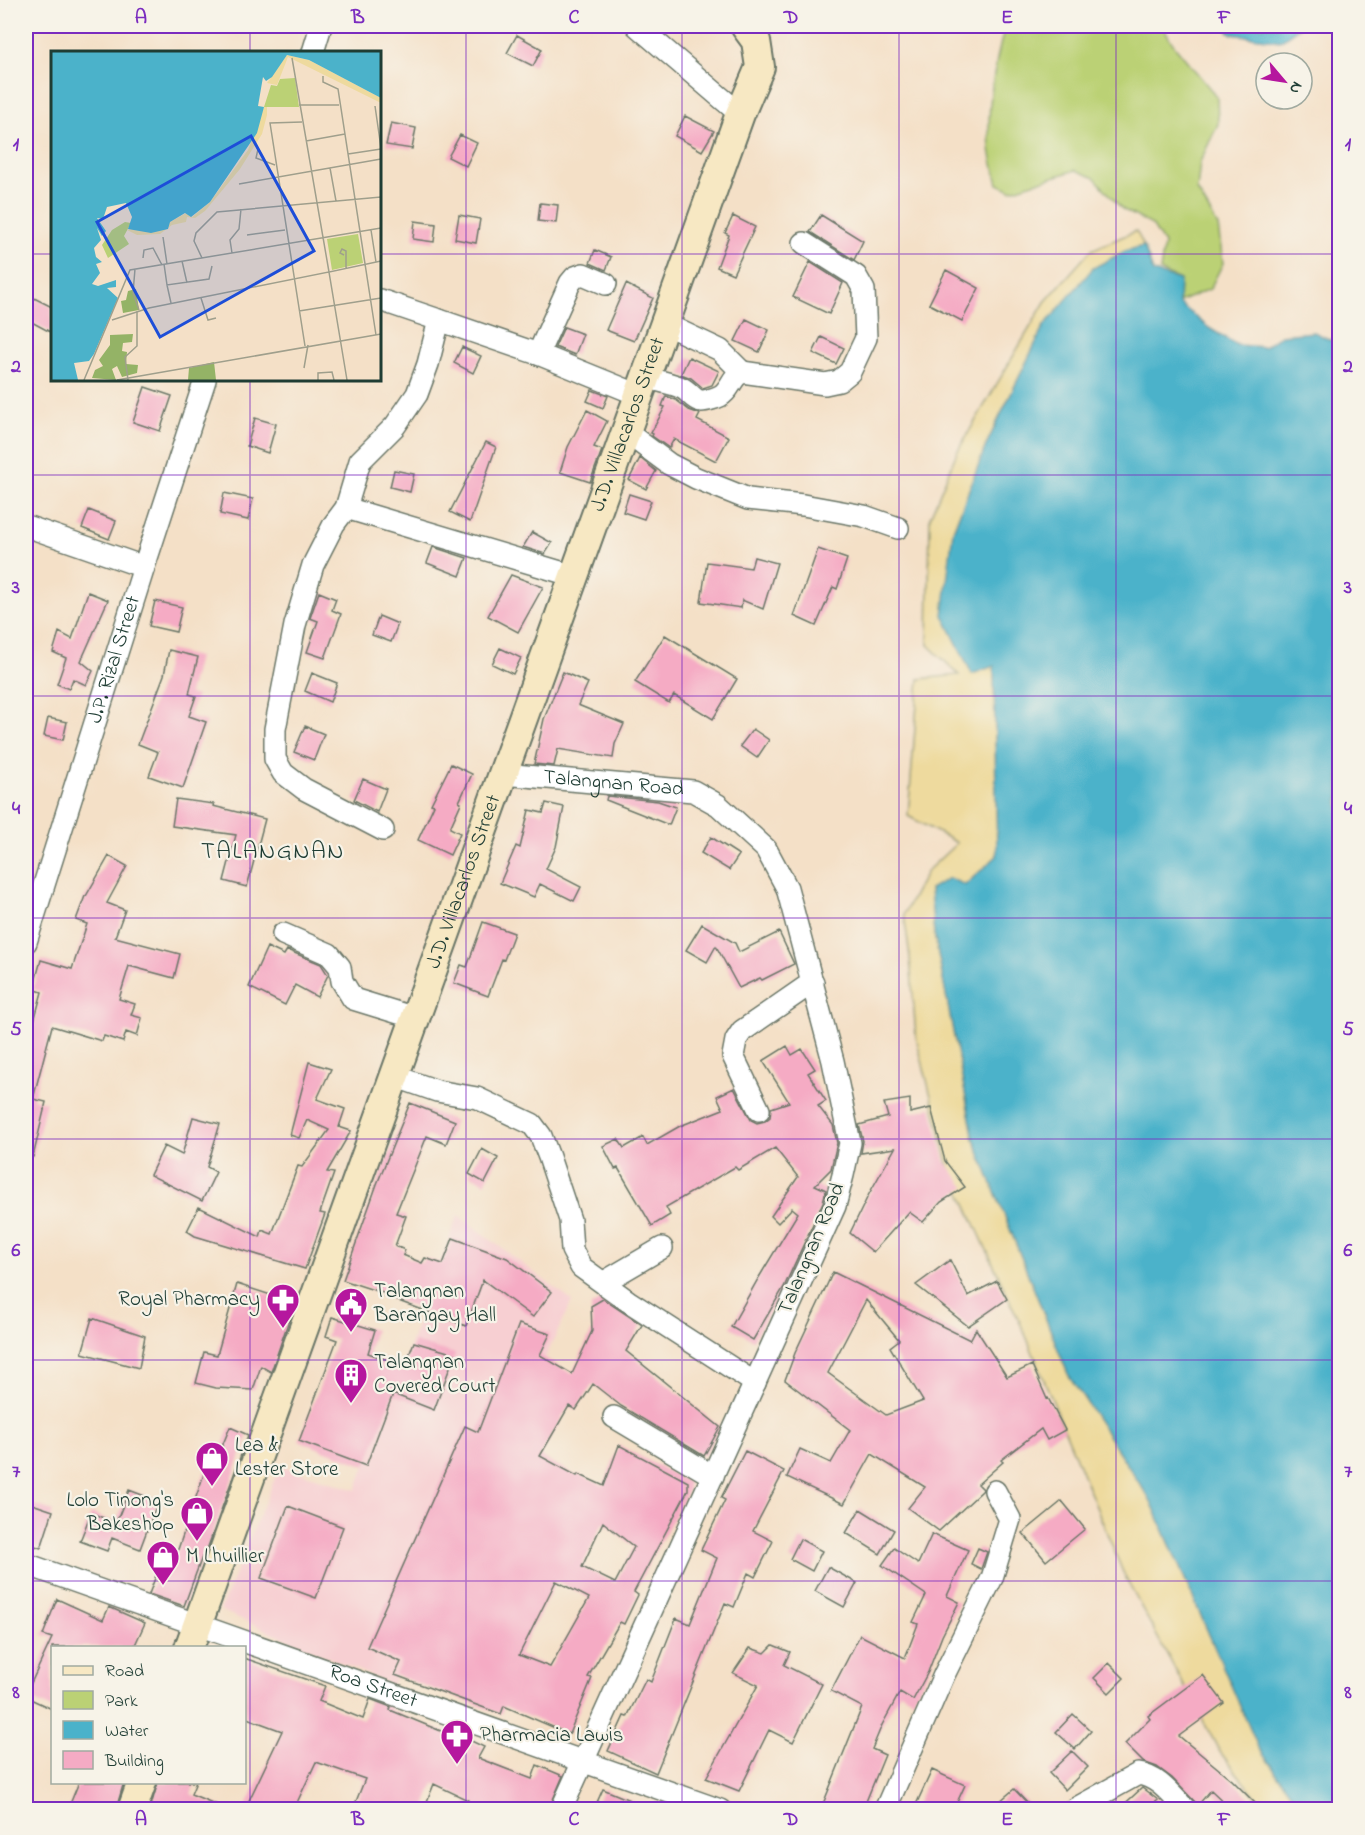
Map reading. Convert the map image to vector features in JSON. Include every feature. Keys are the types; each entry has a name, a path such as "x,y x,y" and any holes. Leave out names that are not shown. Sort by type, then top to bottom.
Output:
{"street":[{"path":"313,51 321,26"},
{"path":"637,26 740,114"},
{"name":"J.D. Villacarlos Street","path":"193,1636 740,114 760,67 756,41 745,26"},
{"path":"381,300 538,354 642,386 682,388 696,400 702,402 721,395 727,390 735,375 742,372 825,384 839,381 850,372 866,338 864,290 856,276 804,243"},
{"path":"538,354 565,292 575,277 583,273 606,284"},
{"path":"383,830 304,789 283,773 275,759 275,729 295,625 313,565 334,524 346,508 360,461 394,426 417,394 428,364 439,320"},
{"path":"665,324 720,350 742,372"},
{"name":"J.P. Rizal Street","path":"26,942 205,381"},
{"path":"626,432 669,464 747,499 803,505 864,516 898,528"},
{"path":"346,508 574,576"},
{"path":"26,526 144,567"},
{"name":"Talangnan Road","path":"503,774 693,790 718,805 766,849 787,888 833,1061 850,1143 835,1206 561,1809"},
{"path":"283,933 329,954 340,967 342,981 353,999 415,1018"},
{"path":"759,1110 733,1056 736,1040 742,1030 813,982"},
{"path":"394,1076 437,1091 477,1098 532,1124 541,1136 570,1220 572,1250 581,1267 628,1301 755,1383"},
{"path":"604,1282 662,1248"},
{"path":"614,1417 713,1476"},
{"path":"885,1809 944,1675 992,1578 1010,1519 995,1491"},
{"name":"Roa Street","path":"26,1564 193,1636 224,1646"},
{"name":"Roa Street","path":"246,1653 583,1761 720,1809"},
{"path":"1073,1809 1138,1774 1155,1780 1186,1809"},
{"path":"132,1809 141,1784"}],"shaded area":[{"path":"458,1215 572,1301 392,1685 220,1610 280,1466 356,1490"}],"green space":[{"path":"1005,26 1163,26 1173,44 1217,97 1218,124 1200,162 1197,190 1218,226 1223,263 1210,289 1179,302 1180,280 1160,271 1164,244 1152,225 1122,209 1095,178 1076,170 1011,190 998,184 991,152 989,116 995,70"}],"sand":[{"path":"1136,231 1144,246 1125,251 1044,326 987,443 953,531 994,665 997,856 965,885 930,889 934,933 974,1139 1068,1374 1151,1501 1258,1747 1302,1809 1266,1809 1220,1752 1125,1577 1026,1336 949,1167 916,1037 904,914 927,871 957,843 908,816 919,679 959,675 928,645 930,517 957,452 1045,302 1091,250"}],"water":[{"path":"1222,26 1301,26 1280,41 1232,34"},
{"path":"1144,246 1153,272 1180,280 1179,303 1209,328 1237,345 1264,347 1281,335 1314,332 1339,344 1339,1809 1302,1809 1258,1747 1151,1501 1068,1374 974,1139 934,933 930,889 949,878 965,885 997,856 994,666 972,674 943,615 953,531 987,443 1044,326 1093,268 1125,251"}],"building":[{"path":"517,35 542,49 533,66 507,53"},
{"path":"685,116 714,131 702,151 675,136"},
{"path":"391,123 416,128 412,149 386,145"},
{"path":"460,135 477,143 466,166 448,157"},
{"path":"540,203 558,205 556,223 538,221"},
{"path":"459,215 480,219 476,243 455,239"},
{"path":"821,215 863,241 854,260 810,232"},
{"path":"733,216 755,227 733,274 717,267 729,235 725,233"},
{"path":"415,221 436,224 434,242 413,239"},
{"path":"595,250 611,257 606,270 590,263"},
{"path":"810,262 843,283 829,314 793,297"},
{"path":"946,270 979,288 962,321 929,304"},
{"path":"626,284 653,298 634,341 606,330"},
{"path":"26,294 51,306 51,332 26,319"},
{"path":"746,319 769,330 759,352 735,341"},
{"path":"564,327 583,334 575,355 555,347"},
{"path":"821,337 844,348 836,364 813,353"},
{"path":"462,347 481,356 473,373 454,363"},
{"path":"689,357 719,371 712,385 703,388 691,378 681,374"},
{"path":"145,387 172,396 160,431 133,422"},
{"path":"592,390 608,396 603,408 587,401"},
{"path":"666,396 700,414 697,420 729,437 716,461 674,439 669,448 652,436 651,433 665,407 662,406"},
{"path":"587,410 607,421 594,447 602,450 590,482 560,472 568,447"},
{"path":"255,418 276,424 268,453 247,446"},
{"path":"486,442 496,447 470,522 450,512"},
{"path":"640,458 656,471 646,489 629,480"},
{"path":"394,470 414,474 410,492 390,487"},
{"path":"224,493 253,499 248,520 220,514"},
{"path":"629,494 651,501 644,519 623,512"},
{"path":"89,510 116,521 109,539 82,528"},
{"path":"532,532 552,543 545,554 523,547"},
{"path":"433,547 467,558 460,576 427,563"},
{"path":"818,549 847,559 837,589 833,587 816,626 794,616"},
{"path":"754,557 777,563 763,609 742,600 741,608 701,602 707,562 751,568"},
{"path":"511,575 543,587 518,632 488,616"},
{"path":"88,592 108,600 81,661 93,671 86,685 73,679 69,689 57,684 66,658 53,652 59,632 72,639"},
{"path":"319,592 336,599 332,610 341,614 325,658 307,652 318,621 310,618"},
{"path":"155,601 182,607 176,632 149,626"},
{"path":"379,616 398,624 391,642 372,635"},
{"path":"665,635 737,679 713,719 674,695 669,703 635,682"},
{"path":"500,648 521,658 513,674 492,664"},
{"path":"169,650 198,657 189,694 196,696 189,716 206,722 183,788 149,776 158,752 138,744 164,675"},
{"path":"563,672 588,683 578,705 624,724 615,744 613,758 558,749 554,766 534,764 544,719"},
{"path":"312,673 337,683 330,702 305,691"},
{"path":"48,718 67,722 63,740 44,736"},
{"path":"305,726 324,734 314,760 294,752"},
{"path":"753,729 769,740 757,758 740,746"},
{"path":"451,764 472,774 450,828 460,833 450,855 418,840 434,805 431,804"},
{"path":"363,779 386,789 377,812 354,800"},
{"path":"607,796 658,801 676,807 669,825 606,800"},
{"path":"176,799 214,804 213,806 265,819 247,887 224,881 236,835 172,826"},
{"path":"546,803 564,807 556,847 546,869 581,887 574,901 540,884 534,897 500,883 516,846 520,848 529,810 543,813"},
{"path":"711,837 739,855 729,870 701,853"},
{"path":"109,856 127,866 107,903 125,910 115,937 180,954 174,978 129,966 119,999 135,1004 131,1015 142,1018 137,1036 126,1032 123,1042 104,1036 102,1041 52,1026 33,1099 46,1102 33,1157 26,1156 26,1035 30,1036 42,992 33,989 41,960 72,969 87,924 76,920 85,896"},
{"path":"483,922 514,933 488,996 454,983 461,965 467,967"},
{"path":"702,924 735,943 739,952 779,932 794,964 762,980 760,978 739,988 716,946 707,962 686,950"},
{"path":"267,947 284,955 287,950 321,964 328,975 317,997 295,985 285,1005 249,987"},
{"path":"787,1046 792,1055 802,1049 815,1069 808,1073 826,1101 818,1106 833,1125 837,1143 831,1169 815,1185 826,1190 823,1202 784,1287 753,1340 731,1327 798,1213 792,1208 778,1223 771,1216 798,1177 775,1148 738,1170 735,1167 666,1207 670,1215 652,1226 603,1146 618,1139 624,1148 643,1137 647,1145 680,1126 723,1109 717,1096 734,1088 751,1120 757,1123 765,1121 770,1117 771,1108 789,1102 763,1061"},
{"path":"309,1062 331,1069 317,1099 345,1109 339,1127 351,1131 327,1172 334,1173 320,1213 325,1214 305,1269 195,1236 187,1231 199,1207 260,1237 262,1230 272,1234 298,1166 302,1167 329,1130 307,1120 299,1138 290,1135"},
{"path":"910,1099 910,1113 931,1108 945,1161 965,1187 941,1202 923,1222 909,1212 873,1252 850,1233 895,1148 861,1153 863,1141 859,1125 888,1117 884,1103"},
{"path":"410,1103 455,1121 446,1144 427,1136 396,1213 406,1216 395,1246 405,1250 403,1255 422,1263 425,1258 443,1264 453,1238 507,1258 552,1292 533,1317 483,1280 466,1326 385,1296 386,1294 343,1280 377,1184"},
{"path":"193,1117 220,1124 207,1167 216,1172 202,1201 150,1175 164,1146 182,1155"},
{"path":"482,1149 498,1158 485,1183 469,1174"},
{"path":"950,1260 968,1296 997,1281 1007,1299 968,1326 916,1285"},
{"path":"833,1272 970,1340 976,1329 1007,1377 1032,1365 1047,1399 1065,1430 1047,1440 1041,1429 1001,1460 1003,1462 978,1484 983,1489 982,1491 939,1531 908,1508 925,1487 872,1454 844,1504 787,1477 800,1449 831,1463 850,1430 785,1380 795,1353","holes":["866,1300 899,1340 890,1347 923,1401 886,1415 828,1373"]},
{"path":"237,1284 280,1298 277,1309 291,1314 271,1372 261,1366 253,1390 216,1388 196,1383 204,1352 217,1355"},
{"path":"603,1299 642,1325 626,1351 720,1427 704,1456 621,1406 593,1384 576,1410 569,1406 540,1456 577,1476 578,1474 604,1486 619,1445 688,1482 688,1490 634,1592 638,1595 624,1624 620,1622 588,1677 592,1678 569,1734 504,1706 501,1714 395,1675 401,1662 367,1647 465,1426 478,1432 519,1324 550,1334 540,1355 572,1374 592,1331 591,1306","holes":["603,1522 634,1547 615,1583 582,1567","556,1581 589,1598 550,1667 519,1655"]},
{"name":"Talangnan Covered Court","path":"332,1317 375,1330 368,1353 405,1366 414,1342 455,1354 434,1410 393,1394 366,1466 299,1441 337,1340 326,1336"},
{"path":"92,1318 145,1336 139,1368 82,1353"},
{"path":"230,1427 248,1435 204,1558 202,1557 184,1606 149,1594 163,1557 174,1561 205,1471 211,1473"},
{"path":"745,1451 784,1471 753,1531 773,1541 755,1577 748,1573 734,1607 725,1603 656,1773 608,1751 624,1716 627,1717 646,1679 651,1682 676,1618 690,1624 717,1558 701,1550 725,1500 721,1498"},
{"path":"129,1490 158,1501 140,1549 112,1538 107,1551 80,1541 91,1513 116,1523"},
{"path":"1062,1501 1085,1529 1046,1561 1023,1533"},
{"path":"26,1502 53,1511 41,1548 26,1543"},
{"path":"288,1506 343,1527 316,1598 261,1578"},
{"path":"860,1509 894,1530 880,1554 846,1533"},
{"path":"932,1534 968,1550 947,1596 959,1602 913,1700 900,1692 882,1725 872,1749 885,1755 863,1809 821,1809 862,1707 831,1691 860,1635 905,1658 918,1624 913,1622 926,1595 882,1565 894,1548 918,1564"},
{"path":"800,1539 822,1551 812,1571 790,1559"},
{"path":"978,1548 987,1552 981,1569 971,1564"},
{"path":"828,1567 857,1583 844,1607 815,1591"},
{"path":"57,1599 103,1620 109,1607 145,1623 134,1646 51,1646 51,1709 26,1697 52,1638 43,1635"},
{"path":"773,1645 790,1652 784,1665 822,1684 793,1742 769,1730 739,1791 706,1778 758,1685 733,1673 750,1648 765,1653"},
{"path":"246,1659 325,1686 319,1701 363,1719 370,1699 391,1707 390,1710 453,1736 455,1733 484,1747 478,1758 532,1779 537,1765 563,1776 549,1809 464,1809 468,1800 434,1784 424,1809 404,1804 402,1809 353,1809 365,1779 316,1762 294,1809 245,1809 282,1731 246,1718"},
{"path":"1109,1663 1124,1678 1109,1693 1094,1678"},
{"path":"1203,1675 1224,1703 1179,1736 1232,1780 1261,1809 1231,1809 1211,1790 1198,1805 1172,1778 1157,1767 1143,1762 1125,1744 1150,1719 1148,1716"},
{"path":"1073,1714 1091,1731 1075,1749 1056,1732"},
{"path":"1072,1751 1088,1767 1065,1790 1049,1773"},
{"path":"932,1770 965,1785 954,1809 914,1809"},
{"path":"78,1784 123,1784 116,1809 68,1809"},
{"path":"157,1784 195,1784 191,1794 227,1809 150,1809"},
{"path":"1142,1788 1158,1800 1148,1809 1119,1809"},
{"path":"603,1789 651,1809 594,1809"},
{"path":"1014,1789 1033,1809 991,1809"}],"place":[{"name":"Royal Pharmacy","path":"283,1329"},
{"name":"Talangnan Barangay Hall","path":"351,1333"},
{"name":"Talangnan Covered Court","path":"351,1404"},
{"name":"Lea & Lester Store","path":"212,1487"},
{"name":"Lolo Tinong's Bakeshop","path":"197,1542"},
{"name":"M Lhuillier","path":"163,1586"},
{"name":"Pharmacia Lawis","path":"457,1765"}],"district":[{"name":"TALANGNAN","path":"273,852"}]}
